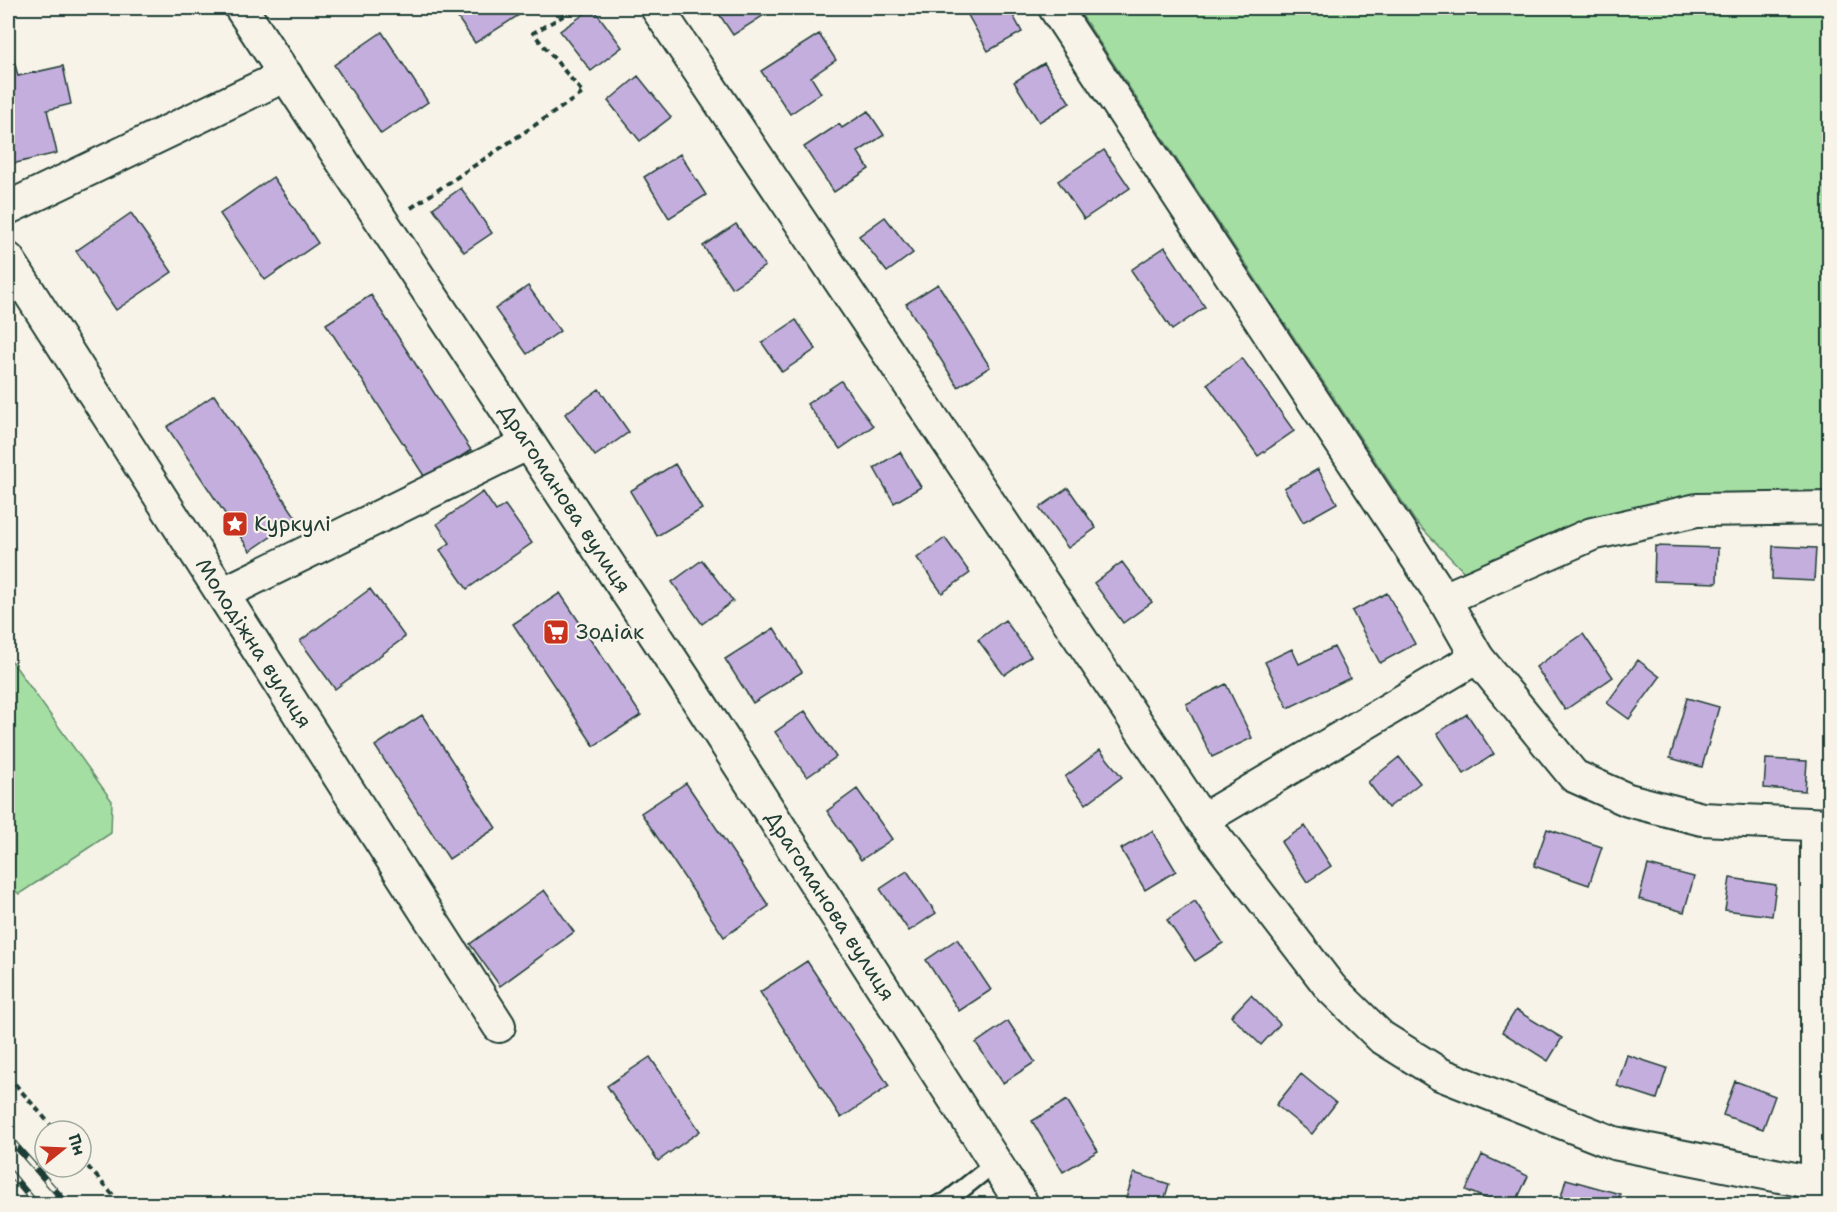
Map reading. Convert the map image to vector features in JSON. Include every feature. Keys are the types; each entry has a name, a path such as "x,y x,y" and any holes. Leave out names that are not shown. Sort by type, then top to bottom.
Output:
{"street":[{"name":"Драгоманова вулиця","path":"241,8 698,700 1022,1204"},
{"path":"657,8 1202,820 1330,988 1381,1037 1440,1074 1614,1143 1820,1192 1823,825 1702,819 1628,800 1574,776 1477,657 1444,599 1055,8"},
{"path":"8,208 286,75"},
{"name":"Молодіжна вулиця","path":"8,260 500,1026"},
{"path":"224,593 527,444"},
{"path":"1444,599 1592,534 1696,510 1830,508"},
{"path":"1202,820 1477,657"}],"lane":[{"path":"939,1204 946,1202 995,1162"}],"path":[{"path":"384,226 583,93 533,33 577,8"},
{"path":"8,1076 46,1119"},
{"path":"93,1172 121,1204"}],"green space":[{"path":"1077,8 1829,8 1829,494 1748,495 1695,499 1615,512 1558,532 1468,576 1415,521"},
{"path":"8,656 112,801 111,833 19,894 8,883"}],"building":[{"path":"451,8 530,8 475,43"},
{"path":"593,8 622,47 591,71 560,31"},
{"path":"715,8 775,8 733,35"},
{"path":"964,8 1009,8 1022,32 988,51"},
{"path":"382,32 428,102 381,134 334,65"},
{"path":"819,34 836,60 811,77 821,93 790,114 761,71"},
{"path":"12,53 18,76 63,66 71,104 47,110 57,153 8,165 8,54"},
{"path":"1044,63 1070,103 1039,122 1014,82"},
{"path":"638,76 671,117 640,141 608,101"},
{"path":"868,111 884,135 858,152 869,169 834,192 804,147 839,124 842,128"},
{"path":"1104,150 1130,188 1084,219 1058,181"},
{"path":"680,154 706,195 669,218 644,177"},
{"path":"273,177 318,243 265,280 220,214"},
{"path":"461,188 492,233 464,252 433,208"},
{"path":"131,213 172,272 116,310 76,251"},
{"path":"885,217 913,253 887,272 859,236"},
{"path":"736,224 765,266 732,288 703,246"},
{"path":"1165,247 1205,307 1172,330 1131,270"},
{"path":"938,284 990,367 958,387 906,304"},
{"path":"528,286 560,331 527,354 495,309"},
{"path":"371,295 471,450 426,479 326,324"},
{"path":"796,320 816,349 782,372 762,343"},
{"path":"1242,358 1294,431 1258,456 1207,384"},
{"path":"841,381 873,426 840,449 807,404"},
{"path":"599,389 629,432 595,456 565,414"},
{"path":"214,395 297,519 250,551 167,427"},
{"path":"900,452 921,487 894,503 874,468"},
{"path":"675,464 702,509 657,536 630,491"},
{"path":"1318,469 1337,503 1303,522 1284,488"},
{"path":"1068,488 1096,528 1068,548 1039,508"},
{"path":"483,492 496,511 505,505 532,543 467,589 440,550 450,543 437,524"},
{"path":"945,538 970,573 942,593 917,558"},
{"path":"1655,546 1718,548 1717,583 1654,581"},
{"path":"1773,546 1816,548 1814,581 1772,579"},
{"path":"702,560 733,601 702,624 672,582"},
{"path":"1122,562 1152,602 1123,623 1094,583"},
{"path":"370,589 405,637 335,689 300,641"},
{"path":"560,593 641,715 594,746 513,624"},
{"path":"1387,593 1415,644 1380,663 1352,611"},
{"path":"1005,620 1031,656 1004,675 978,640"},
{"path":"774,628 802,672 753,703 725,659"},
{"path":"1583,634 1613,677 1565,710 1536,667"},
{"path":"1334,647 1350,678 1288,708 1265,662 1292,649 1299,664"},
{"path":"1638,660 1660,677 1629,719 1607,703"},
{"path":"1226,684 1252,738 1212,757 1186,704"},
{"path":"1687,698 1719,707 1702,767 1670,758"},
{"path":"805,711 836,757 807,777 775,732"},
{"path":"1467,714 1494,754 1464,774 1437,733"},
{"path":"422,715 496,828 449,859 375,746"},
{"path":"1100,750 1122,777 1086,804 1065,777"},
{"path":"1399,757 1420,783 1388,808 1368,782"},
{"path":"1766,759 1807,761 1805,791 1764,788"},
{"path":"686,783 769,906 724,937 641,813"},
{"path":"857,789 892,839 861,860 827,811"},
{"path":"1305,826 1331,866 1307,882 1281,842"},
{"path":"1547,829 1602,847 1589,885 1534,866"},
{"path":"1152,831 1176,871 1145,890 1121,849"},
{"path":"1648,865 1694,877 1684,912 1639,899"},
{"path":"907,871 936,913 909,931 880,889"},
{"path":"1730,878 1776,885 1772,916 1725,910"},
{"path":"544,890 574,932 500,986 470,944"},
{"path":"1195,901 1223,943 1195,961 1167,920"},
{"path":"957,939 991,990 959,1011 926,960"},
{"path":"807,961 889,1086 841,1118 760,992"},
{"path":"1251,995 1280,1024 1261,1045 1231,1016"},
{"path":"1516,1010 1562,1038 1548,1061 1502,1032"},
{"path":"1008,1021 1035,1062 1003,1083 976,1043"},
{"path":"1627,1055 1667,1068 1657,1099 1617,1086"},
{"path":"650,1057 700,1131 658,1161 607,1086"},
{"path":"1301,1074 1336,1103 1312,1134 1276,1105"},
{"path":"1735,1081 1775,1096 1763,1129 1723,1115"},
{"path":"1067,1100 1098,1151 1063,1172 1032,1121"},
{"path":"1482,1155 1528,1176 1515,1204 1498,1204 1466,1190"},
{"path":"1134,1173 1169,1184 1163,1204 1124,1204"},
{"path":"1566,1179 1620,1194 1618,1204 1559,1204"}],"railway":[{"path":"8,1137 67,1204"},
{"path":"8,1171 36,1204"}],"place":[{"name":"Куркулі","path":"235,524"},
{"name":"Зодiак","path":"556,632"}]}
